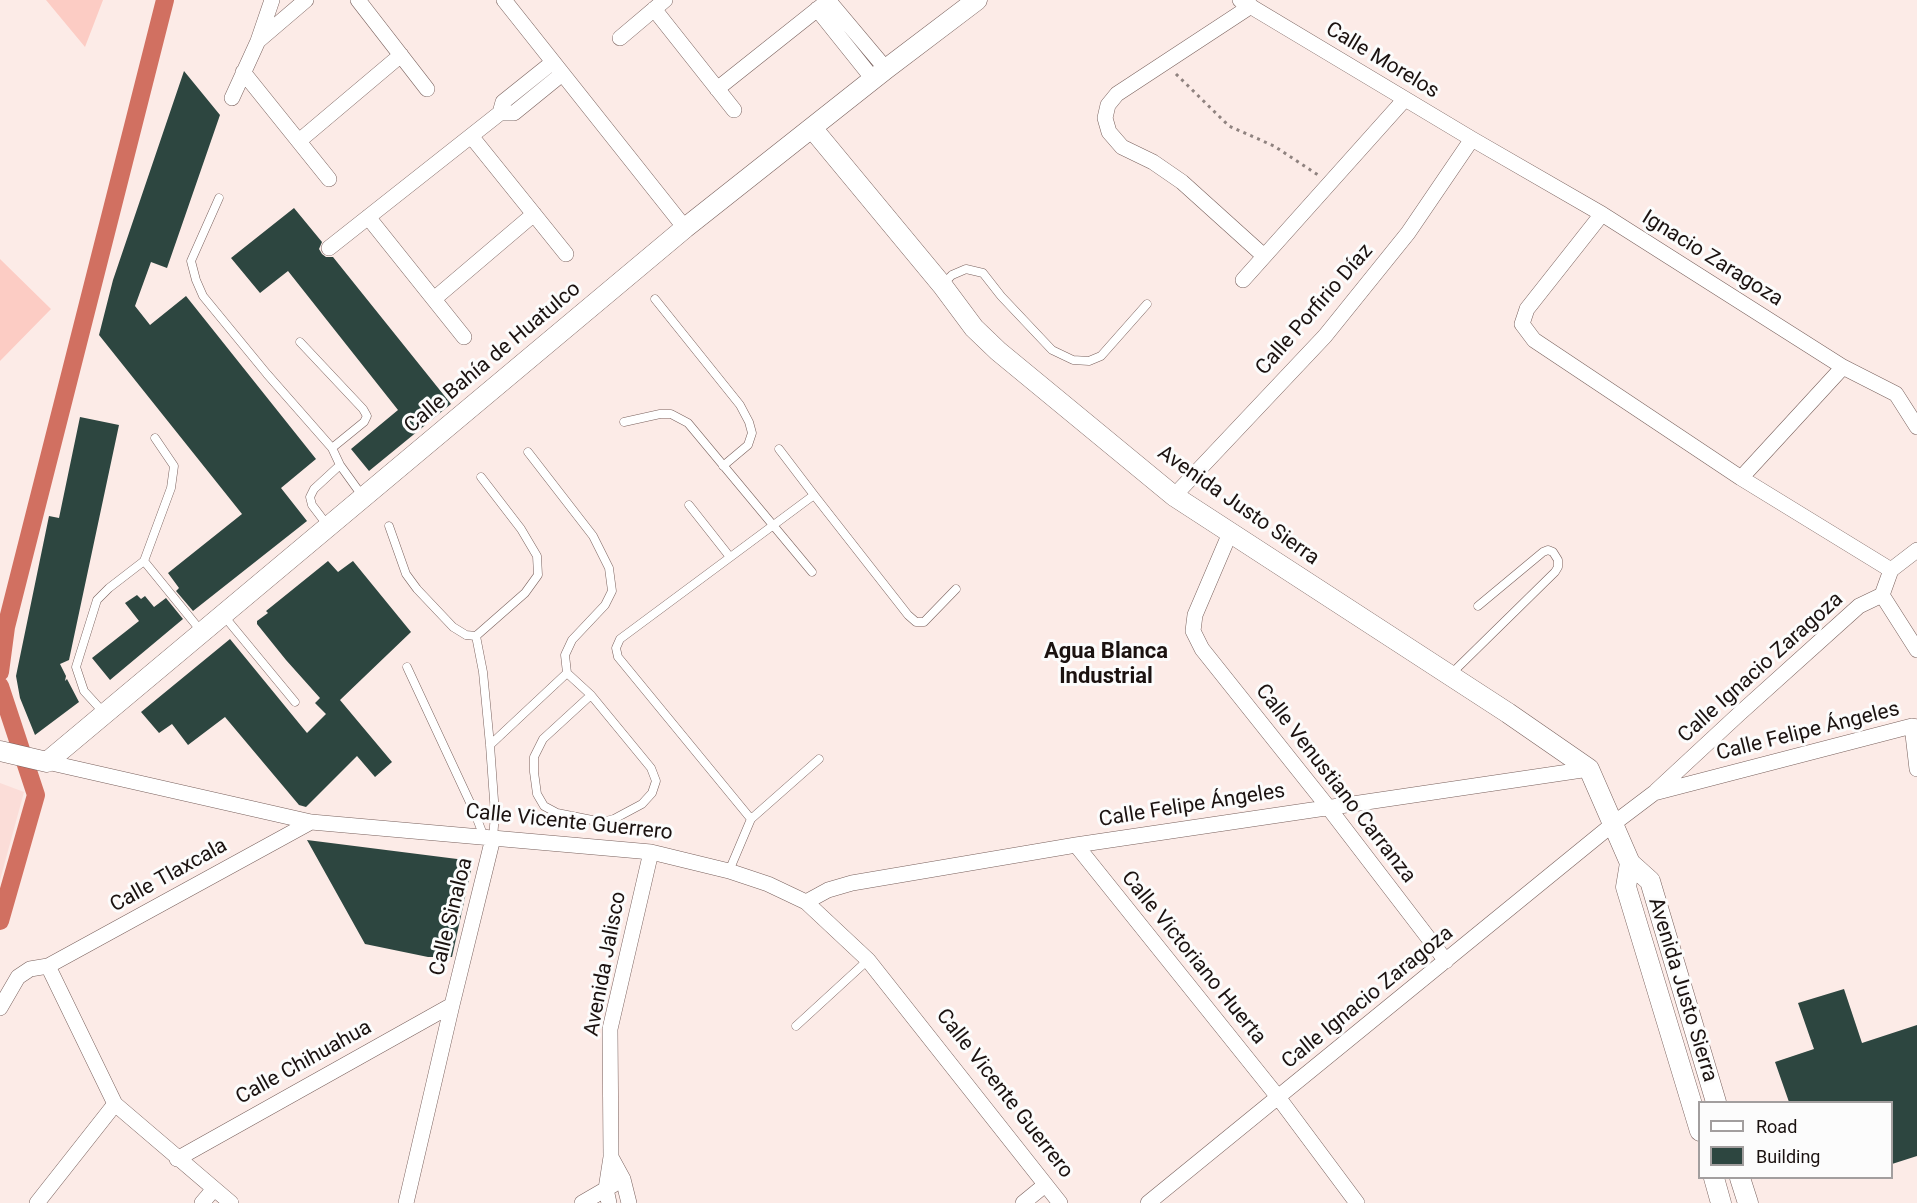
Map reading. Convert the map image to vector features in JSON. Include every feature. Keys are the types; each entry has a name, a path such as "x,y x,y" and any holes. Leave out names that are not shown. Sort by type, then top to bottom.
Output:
{"street":[{"path":"232,98 258,41 272,0"},
{"path":"258,41 306,0"},
{"path":"358,0 427,88"},
{"path":"504,0 685,228"},
{"name":"Calle Bahía de Huatulco","path":"44,762 105,714 685,228 879,74 977,0"},
{"path":"717,89 825,3 879,74"},
{"path":"1246,3 1117,94 1108,105 1105,118 1109,132 1122,147 1153,162 1182,182 1264,256"},
{"name":"Calle Morelos","path":"1246,3 1472,139"},
{"path":"620,38 660,5 734,110"},
{"path":"299,141 401,55"},
{"path":"329,248 500,113 503,102 558,68"},
{"path":"243,72 329,179"},
{"path":"1243,280 1405,99"},
{"name":"Avenida Justo Sierra","path":"812,128 942,285 974,328 998,351 1174,496 1508,713 1589,769 1630,863 1650,880 1716,1101"},
{"path":"471,136 566,254"},
{"name":"Ignacio Zaragoza","path":"1472,139 1602,214 1843,367 1896,394 1917,427"},
{"name":"Calle Porfirio Díaz","path":"1174,496 1325,336 1408,233 1472,139"},
{"path":"434,299 534,214"},
{"path":"1602,214 1527,309 1522,324 1534,340 1740,478 1890,570"},
{"path":"368,217 464,337"},
{"path":"1740,478 1843,367"},
{"name":"Calle Venustiano Carranza","path":"1230,533 1195,615 1193,631 1202,649 1328,807 1446,961"},
{"path":"1917,550 1890,570 1882,595 1917,650"},
{"name":"Calle Ignacio Zaragoza","path":"1654,793 1859,606 1882,595"},
{"path":"1915,727 1917,769"},
{"name":"Calle Felipe Ángeles","path":"1613,824 1654,793 1915,727"},
{"name":"Calle Vicente Guerrero","path":"3,752 311,822 651,852 729,871 768,884 806,902 868,960 1060,1203"},
{"name":"Calle Felipe Ángeles","path":"806,902 828,890 852,883 1076,845 1589,769"},
{"name":"Calle Tlaxcala","path":"0,1008 18,977 30,969 48,966 311,822"},
{"name":"Calle Ignacio Zaragoza","path":"1148,1203 1613,824"},
{"name":"Calle Sinaloa","path":"406,1203 489,838"},
{"name":"Calle Victoriano Huerta","path":"1076,845 1278,1097 1358,1203"},
{"name":"Avenida Jalisco","path":"607,1196 611,1157 610,1029 651,852"},
{"name":"Avenida Justo Sierra","path":"1630,863 1626,887 1698,1120"},
{"path":"48,966 115,1104 231,1203"},
{"name":"Calle Chihuahua","path":"177,1159 452,1005"},
{"path":"37,1203 115,1104"},
{"name":"Avenida Jalisco","path":"611,1157 623,1179 629,1203"},
{"path":"582,1203 607,1196 623,1179"},
{"path":"1713,1179 1721,1203"},
{"path":"1740,1179 1748,1203"},
{"path":"1023,1203 1045,1185"},
{"path":"202,1203 214,1189"}],"lane":[{"path":"219,198 192,261 196,280 203,296 332,448 340,465 364,498"},
{"path":"942,285 952,275 966,269 982,273 1052,350 1073,360 1089,361 1101,356 1147,304"},
{"path":"655,299 740,405 749,422 752,433 748,445 723,466"},
{"path":"300,342 363,409 366,416 364,422 332,448"},
{"path":"624,422 660,414 671,414 688,423 812,572"},
{"path":"105,714 84,691 76,667 97,600 144,561 171,488 174,466 155,438"},
{"path":"779,449 908,615 916,622 924,622 956,589"},
{"path":"528,452 593,536 609,568 612,591 605,605 572,640 565,656 567,673 591,696 651,768 656,781 652,793 642,804 614,819 602,822 557,813 544,806 537,794 534,772 534,758 543,739 591,696"},
{"path":"329,527 312,505 310,497 314,489 340,465"},
{"path":"389,526 406,574 417,589 453,627 466,635 476,636 525,592 538,575 537,556 521,529 481,477"},
{"path":"751,819 618,657 616,648 620,639 814,495"},
{"path":"688,505 730,557"},
{"path":"1450,675 1555,572 1558,560 1553,552 1548,550 1543,552 1478,606"},
{"path":"144,561 202,633"},
{"path":"223,615 295,702"},
{"name":"Calle Sinaloa","path":"476,636 483,672 495,814 489,838"},
{"path":"407,667 474,811 489,838"},
{"path":"490,745 567,673"},
{"path":"729,871 751,819 819,759"},
{"path":"796,1026 868,960"}],"path":[{"path":"1164,62 1229,126 1274,146 1330,183"}],"shaded area":[{"path":"46,0 103,0 85,47"},
{"path":"0,259 51,309 0,361"},
{"path":"0,783 24,792 0,880"}],"building":[{"path":"184,71 220,115 167,268 151,262 135,306 150,325 186,296 316,459 281,488 307,521 193,611 176,591 179,588 168,573 242,514 99,335 113,280"},
{"path":"294,208 322,242 319,249 322,254 326,257 333,257 451,404 369,471 351,449 398,410 288,271 260,293 231,258"},
{"path":"80,417 119,425 69,660 60,664 66,676 65,681 67,679 79,702 35,735 20,698 16,676 49,516 59,518"},
{"path":"328,561 338,572 353,561 411,632 340,700 392,762 375,777 357,756 306,807 299,805 225,717 188,745 172,724 159,733 141,712 230,639 307,733 326,714 315,703 320,698 286,660 257,621 268,613 266,611"},
{"path":"137,595 141,599 145,596 154,607 166,598 183,619 110,680 92,658 139,621 125,603"},
{"path":"307,840 473,861 452,957 428,957 365,944"},
{"path":"1844,989 1862,1043 1917,1025 1917,1156 1893,1164 1893,1101 1789,1101 1775,1062 1814,1049 1798,1003"}],"waterway":[{"path":"0,672 6,627 165,0"},
{"path":"0,686 36,795 0,921"}],"district":[{"name":"Agua Blanca Industrial","path":"1106,664"}]}
